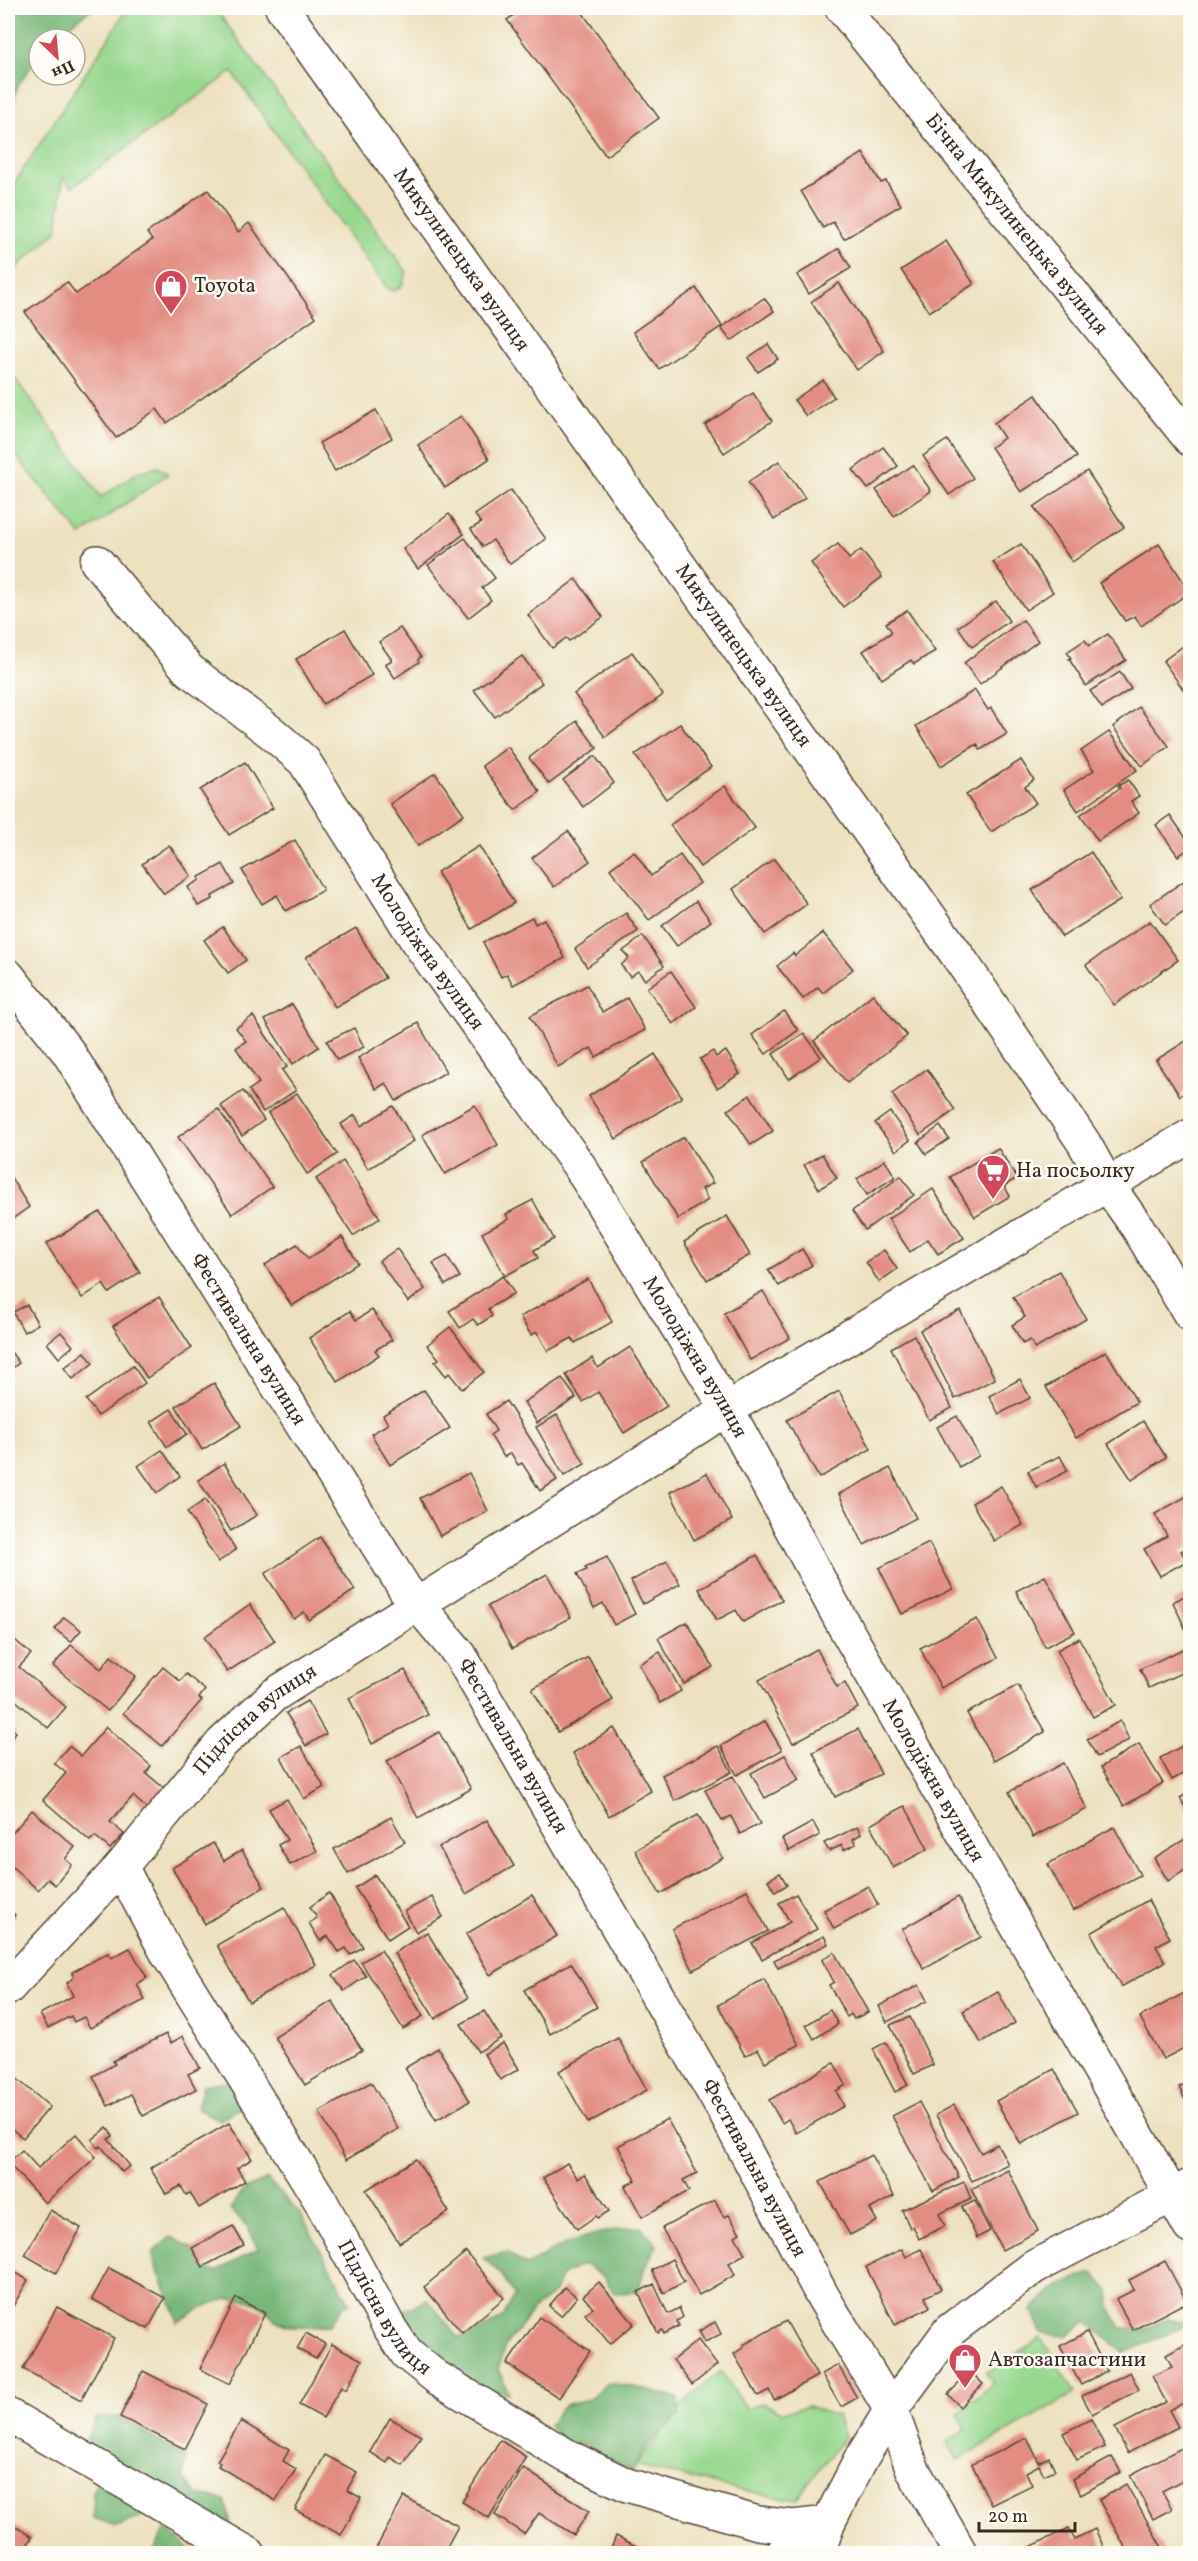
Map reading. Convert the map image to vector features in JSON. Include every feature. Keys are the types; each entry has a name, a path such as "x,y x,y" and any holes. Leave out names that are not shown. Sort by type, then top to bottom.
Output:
{"main road":[{"name":"Микулинецька вулиця","path":"282,8 962,962 1084,1143 1108,1185 1138,1228 1191,1314"},
{"name":"Бічна Микулинецька вулиця","path":"842,8 1191,439"},
{"name":"Молодіжна вулиця","path":"97,562 189,670 272,733 304,761 417,941 580,1167 727,1409 843,1624 1181,2191 1191,2227"},
{"name":"Фестивальна вулиця","path":"8,976 68,1052 405,1589 460,1655 723,2109 822,2297 891,2410 914,2470 961,2553"},
{"path":"1108,1185 1191,1136"},
{"name":"Підлісна вулиця","path":"8,1988 120,1867 222,1743 274,1695 727,1409 1108,1185"},
{"name":"Підлісна вулиця","path":"120,1867 168,1955 320,2200 388,2325 407,2354 436,2377 567,2456 627,2485 758,2523 793,2527 823,2538"},
{"path":"782,2553 797,2541 823,2538 891,2410 949,2331 1034,2267 1181,2191"},
{"path":"8,2415 249,2553"}],"green space":[{"path":"8,8 93,8 67,27 27,27 27,73 18,85 8,120"},
{"path":"128,8 215,8 407,272 402,286 393,291 386,287 232,72 72,187 63,177 57,231 8,275 8,193 77,87 87,87 87,71"},
{"path":"8,369 101,497 138,472 158,467 168,474 81,535 8,446"},
{"path":"226,2081 246,2095 241,2107 220,2120 197,2109 203,2085"},
{"path":"267,2179 301,2215 350,2304 344,2305 330,2325 298,2327 285,2325 261,2306 239,2299 218,2302 178,2322 152,2253 171,2237 192,2248 203,2267 216,2272 258,2249 247,2226 230,2209 245,2189"},
{"path":"641,2227 657,2245 645,2267 638,2292 614,2293 604,2277 584,2264 562,2275 555,2292 535,2308 505,2346 498,2369 509,2393 484,2390 419,2356 408,2334 404,2310 428,2300 459,2338 482,2330 503,2317 515,2295 501,2274 483,2258 507,2252 527,2266 553,2250 581,2238"},
{"path":"1093,2273 1109,2291 1110,2307 1121,2328 1145,2329 1167,2319 1190,2324 1124,2353 1087,2322 1066,2336 1041,2333 1032,2310 1059,2286"},
{"path":"1041,2338 1075,2393 958,2460 947,2442 966,2429 958,2414 993,2383 986,2373"},
{"path":"721,2371 746,2409 763,2403 782,2412 808,2406 837,2416 844,2437 796,2500 730,2488 636,2465 684,2402"},
{"path":"607,2383 630,2386 678,2398 679,2416 651,2441 632,2472 589,2446 564,2443 548,2425 564,2406 588,2400"},
{"path":"120,2417 186,2458 183,2478 199,2495 225,2500 231,2524 205,2527 145,2494 140,2518 116,2526 93,2518 93,2493 101,2469 86,2441 96,2418"},
{"path":"166,2528 183,2545 198,2553 153,2553"}],"building":[{"path":"524,8 579,8 659,118 606,156 507,20"},
{"path":"863,153 881,183 886,181 901,205 844,239 833,222 823,228 801,191"},
{"name":"Toyota","path":"208,190 238,232 249,223 316,317 167,423 157,409 116,438 25,312 67,282 76,294 152,240 147,233"},
{"path":"946,241 974,284 929,312 901,270"},
{"path":"839,248 851,268 809,294 797,275"},
{"path":"839,283 884,351 857,370 811,302"},
{"path":"696,288 722,326 659,369 633,332"},
{"path":"764,298 774,311 731,341 721,328"},
{"path":"768,344 778,359 758,372 748,358"},
{"path":"823,380 834,397 806,416 794,400"},
{"path":"753,393 772,421 724,453 705,425"},
{"path":"1036,395 1077,457 1021,492 991,447 1004,438 994,423"},
{"path":"376,410 392,438 335,471 319,443"},
{"path":"461,416 489,459 445,488 418,445"},
{"path":"947,440 973,478 949,495 923,456"},
{"path":"883,447 898,466 868,489 853,470"},
{"path":"779,461 805,498 774,520 748,482"},
{"path":"913,465 931,491 894,516 876,490"},
{"path":"1087,471 1124,527 1072,562 1034,507"},
{"path":"511,490 546,539 510,564 493,540 483,547 471,529 481,523 475,515"},
{"path":"449,514 464,534 418,569 403,549"},
{"path":"465,538 495,578 482,588 491,600 468,618 428,565"},
{"path":"838,544 849,559 861,550 882,577 843,607 811,563"},
{"path":"1021,544 1053,592 1026,610 993,562"},
{"path":"1159,544 1190,592 1141,626 1135,616 1125,621 1099,583"},
{"path":"576,579 603,617 569,641 566,638 552,648 528,615"},
{"path":"996,601 1009,621 972,647 958,627"},
{"path":"907,610 935,651 914,664 911,660 882,679 863,651 892,632 886,623"},
{"path":"1023,620 1038,641 980,684 964,663"},
{"path":"400,628 421,657 418,659 419,662 395,678 385,664 392,660 379,642"},
{"path":"345,629 372,675 323,704 296,659"},
{"path":"1108,634 1126,660 1086,686 1067,652 1085,640 1089,646"},
{"path":"1190,641 1190,699 1163,661"},
{"path":"632,652 663,695 605,737 574,694"},
{"path":"522,656 542,683 495,717 474,690"},
{"path":"1120,672 1131,689 1102,708 1090,691"},
{"path":"975,690 988,710 991,708 1007,734 980,750 977,744 941,766 916,726"},
{"path":"1139,707 1169,746 1142,766 1113,727"},
{"path":"577,721 597,748 549,784 529,758"},
{"path":"680,724 711,767 666,799 635,755"},
{"path":"1109,732 1137,770 1078,811 1064,790 1094,770 1081,751"},
{"path":"508,747 540,792 515,810 482,766"},
{"path":"595,756 614,783 583,807 563,780"},
{"path":"1021,760 1034,780 1025,787 1036,803 991,832 966,795"},
{"path":"245,762 273,808 229,835 200,790"},
{"path":"435,773 464,814 418,846 390,804"},
{"path":"1128,780 1139,796 1131,801 1139,813 1098,841 1080,815"},
{"path":"725,786 755,828 700,867 670,825"},
{"path":"1170,815 1190,844 1190,848 1178,856 1156,825"},
{"path":"568,831 590,861 554,887 532,858"},
{"path":"295,840 323,890 286,911 277,895 262,904 242,870"},
{"path":"169,845 191,876 164,894 142,864"},
{"path":"479,846 514,903 472,929 437,872"},
{"path":"634,851 651,876 680,855 700,883 649,920 610,869"},
{"path":"1091,852 1121,900 1062,937 1032,890"},
{"path":"774,859 807,904 765,934 733,889"},
{"path":"223,864 234,884 212,896 213,899 198,906 188,887 200,880 199,877"},
{"path":"1190,877 1190,908 1165,925 1150,904"},
{"path":"696,901 711,921 677,946 662,926"},
{"path":"626,913 638,931 587,967 575,949"},
{"path":"532,917 535,924 544,919 565,958 513,985 507,974 501,977 483,942"},
{"path":"1150,921 1178,960 1114,1005 1086,965"},
{"path":"223,927 246,960 228,973 204,940"},
{"path":"356,928 385,978 335,1007 306,957"},
{"path":"823,933 853,969 823,993 818,987 803,999 777,966 793,953 795,956"},
{"path":"643,936 664,966 645,980 638,971 630,977 621,965 629,958 623,951"},
{"path":"671,971 696,1007 673,1024 647,988"},
{"path":"587,985 602,1012 627,998 645,1030 596,1057 591,1048 558,1067 530,1016"},
{"path":"873,994 907,1036 847,1083 814,1041"},
{"path":"292,1004 319,1047 293,1064 265,1020"},
{"path":"784,1011 798,1030 766,1054 752,1035"},
{"path":"253,1016 287,1067 282,1070 296,1090 263,1112 249,1090 259,1083 236,1048 246,1041 236,1028"},
{"path":"418,1023 446,1072 396,1101 386,1083 376,1089 358,1058"},
{"path":"354,1028 364,1047 337,1060 327,1041"},
{"path":"804,1033 821,1057 789,1079 773,1054"},
{"path":"1189,1039 1190,1089 1180,1096 1156,1060"},
{"path":"713,1051 716,1057 726,1051 740,1074 717,1088 700,1059"},
{"path":"655,1054 682,1097 616,1139 589,1096"},
{"path":"927,1069 955,1110 920,1135 892,1094"},
{"path":"243,1091 264,1120 242,1136 221,1106"},
{"path":"297,1093 337,1154 307,1174 268,1113"},
{"path":"750,1095 773,1131 751,1145 728,1110"},
{"path":"475,1105 498,1145 445,1174 422,1135"},
{"path":"393,1106 414,1141 368,1169 341,1124 355,1115 361,1126"},
{"path":"218,1109 272,1187 232,1214 178,1137"},
{"path":"890,1112 910,1140 896,1151 875,1123"},
{"path":"940,1126 949,1139 926,1154 918,1142"},
{"path":"684,1137 713,1183 702,1189 708,1200 678,1219 643,1162"},
{"path":"998,1148 1017,1178 1004,1186 1010,1196 975,1217 950,1177"},
{"path":"822,1154 837,1178 819,1189 804,1165"},
{"path":"885,1160 895,1177 867,1195 857,1179"},
{"path":"343,1161 380,1218 353,1236 316,1179"},
{"path":"8,1173 29,1207 8,1222"},
{"path":"901,1176 914,1195 865,1230 852,1211"},
{"path":"933,1189 964,1238 938,1254 928,1239 910,1252 888,1219"},
{"path":"533,1200 554,1239 534,1250 538,1258 505,1276 482,1233 509,1219 506,1214"},
{"path":"100,1212 140,1272 109,1293 103,1284 82,1298 46,1244"},
{"path":"727,1216 750,1255 707,1280 684,1242"},
{"path":"342,1237 358,1263 292,1306 265,1265 297,1244 308,1259"},
{"path":"397,1249 425,1289 408,1302 379,1261"},
{"path":"802,1249 812,1265 779,1286 768,1270"},
{"path":"884,1250 897,1269 879,1282 866,1262"},
{"path":"447,1256 460,1277 445,1285 433,1263"},
{"path":"1059,1271 1086,1319 1035,1349 1030,1340 1023,1344 1012,1325 1025,1317 1013,1297"},
{"path":"503,1276 514,1293 488,1309 492,1316 478,1325 473,1319 460,1328 449,1311"},
{"path":"588,1279 612,1322 575,1343 572,1338 548,1351 537,1332 531,1335 520,1317"},
{"path":"763,1291 790,1338 750,1360 724,1313"},
{"path":"159,1297 192,1348 147,1378 113,1326"},
{"path":"27,1305 38,1324 24,1332 13,1312"},
{"path":"372,1310 392,1340 375,1350 379,1355 338,1382 309,1338 350,1311 356,1320"},
{"path":"960,1310 995,1379 955,1399 920,1330"},
{"path":"450,1327 484,1372 462,1389 449,1373 446,1376 435,1362 439,1359 427,1345"},
{"path":"61,1332 73,1346 59,1358 47,1343"},
{"path":"914,1335 952,1408 929,1420 891,1348"},
{"path":"630,1347 667,1406 624,1433 598,1392 583,1402 566,1375 592,1358 598,1368"},
{"path":"8,1348 19,1363 8,1371"},
{"path":"1106,1351 1137,1402 1076,1438 1046,1387"},
{"path":"85,1352 93,1363 73,1379 64,1368"},
{"path":"133,1366 145,1383 98,1416 86,1400"},
{"path":"562,1378 576,1398 537,1423 524,1402"},
{"path":"1020,1379 1030,1398 999,1414 989,1396"},
{"path":"214,1383 241,1426 202,1450 176,1406"},
{"path":"424,1390 450,1428 390,1465 371,1434 388,1424 383,1415"},
{"path":"839,1391 871,1449 819,1478 787,1420"},
{"path":"506,1401 557,1480 540,1491 522,1463 518,1465 511,1453 504,1457 490,1435 496,1431 486,1414"},
{"path":"171,1409 187,1434 167,1447 151,1422"},
{"path":"557,1415 585,1464 564,1476 536,1427"},
{"path":"957,1416 979,1456 959,1467 937,1427"},
{"path":"1143,1421 1166,1457 1132,1480 1108,1444"},
{"path":"162,1450 180,1476 157,1493 138,1466"},
{"path":"1060,1456 1068,1471 1036,1487 1028,1471"},
{"path":"224,1463 257,1515 231,1531 198,1480"},
{"path":"890,1468 916,1518 864,1545 839,1494"},
{"path":"469,1473 488,1511 440,1536 420,1498"},
{"path":"707,1473 732,1520 694,1540 670,1492"},
{"path":"1001,1486 1023,1525 994,1541 972,1503"},
{"path":"1187,1496 1190,1503 1190,1546 1181,1551 1187,1561 1160,1576 1144,1549 1167,1536 1155,1514"},
{"path":"205,1500 236,1550 218,1562 187,1512"},
{"path":"320,1537 355,1590 309,1620 304,1612 294,1619 265,1574"},
{"path":"929,1543 953,1589 902,1614 879,1568"},
{"path":"757,1555 782,1600 743,1622 736,1610 717,1620 699,1589"},
{"path":"607,1557 635,1614 614,1625 603,1603 594,1608 577,1574 587,1570 585,1567"},
{"path":"667,1561 680,1584 643,1604 631,1581"},
{"path":"547,1574 571,1617 512,1649 488,1606"},
{"path":"1045,1576 1075,1632 1045,1647 1016,1591"},
{"path":"1190,1593 1190,1639 1173,1602"},
{"path":"250,1604 275,1641 227,1672 204,1637"},
{"path":"64,1617 81,1630 71,1642 55,1629"},
{"path":"977,1619 998,1658 941,1688 920,1648"},
{"path":"687,1622 713,1667 684,1684 658,1638"},
{"path":"8,1634 31,1654 19,1667 66,1707 48,1728 8,1694"},
{"path":"1079,1638 1116,1705 1093,1717 1057,1650"},
{"path":"71,1645 101,1669 111,1656 136,1676 108,1711 53,1666"},
{"path":"1185,1648 1190,1660 1190,1669 1149,1688 1140,1669"},
{"path":"817,1649 837,1687 845,1683 858,1708 793,1743 759,1680"},
{"path":"660,1652 681,1691 660,1703 639,1664"},
{"path":"588,1657 613,1700 558,1732 532,1689"},
{"path":"163,1667 180,1681 186,1674 205,1690 199,1698 202,1700 162,1746 123,1713"},
{"path":"405,1670 428,1715 372,1744 349,1698"},
{"path":"1018,1685 1045,1732 994,1761 967,1713"},
{"path":"307,1701 326,1734 306,1746 286,1713"},
{"path":"765,1721 782,1750 737,1775 721,1746"},
{"path":"1120,1721 1129,1740 1097,1757 1087,1739"},
{"path":"8,1725 16,1732 8,1743"},
{"path":"106,1727 151,1766 146,1773 165,1789 147,1809 133,1796 110,1822 124,1834 110,1849 95,1836 90,1841 43,1800 66,1773 54,1763 69,1746 81,1756"},
{"path":"614,1728 651,1791 609,1816 573,1753"},
{"path":"858,1729 881,1774 835,1797 813,1752"},
{"path":"439,1732 471,1789 418,1818 387,1761"},
{"path":"1190,1742 1190,1770 1172,1780 1160,1758"},
{"path":"1139,1744 1163,1783 1124,1806 1101,1767"},
{"path":"301,1746 324,1787 304,1799 281,1757"},
{"path":"718,1746 732,1772 675,1801 662,1775"},
{"path":"785,1755 799,1780 765,1798 751,1773"},
{"path":"1063,1763 1087,1809 1033,1837 1009,1792"},
{"path":"733,1776 760,1824 740,1834 731,1816 722,1821 705,1790"},
{"path":"1190,1792 1190,1815 1180,1798"},
{"path":"287,1799 317,1851 290,1865 278,1845 287,1840 269,1809"},
{"path":"905,1806 928,1849 893,1868 870,1825"},
{"path":"32,1810 75,1847 65,1859 72,1865 55,1885 48,1879 38,1890 8,1863 8,1838"},
{"path":"698,1815 723,1858 660,1894 635,1850"},
{"path":"391,1817 405,1842 348,1874 334,1849"},
{"path":"487,1820 514,1866 466,1894 439,1847"},
{"path":"813,1822 820,1835 789,1851 782,1839"},
{"path":"857,1827 861,1834 853,1839 856,1844 844,1850 842,1845 829,1851 824,1843"},
{"path":"1114,1827 1140,1875 1073,1911 1048,1864"},
{"path":"1190,1836 1190,1867 1168,1881 1154,1858"},
{"path":"213,1843 224,1861 242,1850 264,1887 205,1924 172,1868"},
{"path":"780,1873 787,1885 775,1892 768,1880"},
{"path":"375,1875 408,1926 388,1939 355,1888"},
{"path":"868,1886 878,1905 834,1929 824,1910"},
{"path":"747,1890 768,1931 693,1970 672,1929"},
{"path":"329,1893 363,1947 350,1955 346,1948 339,1952 328,1936 320,1941 309,1923 317,1918 310,1907"},
{"path":"796,1894 817,1929 762,1959 752,1943 790,1922 779,1903"},
{"path":"532,1895 557,1936 490,1975 466,1934"},
{"path":"432,1897 443,1917 416,1932 405,1911"},
{"path":"958,1897 981,1937 924,1969 902,1929"},
{"path":"1148,1900 1170,1938 1156,1946 1165,1962 1121,1987 1091,1933"},
{"path":"284,1907 316,1965 249,2002 217,1945"},
{"path":"8,1908 15,1915 8,1924"},
{"path":"427,1932 468,1998 435,2019 394,1953"},
{"path":"824,1936 828,1944 778,1968 774,1960"},
{"path":"130,1948 147,1978 137,1984 145,2000 90,2028 84,2017 74,2022 71,2016 48,2028 40,2014 73,1996 67,1983 74,1977 72,1972 108,1953 111,1958"},
{"path":"381,1950 423,2016 403,2029 361,1962"},
{"path":"834,1952 868,2012 854,2019 851,2014 847,2017 829,1985 834,1982 822,1960"},
{"path":"354,1960 366,1976 344,1991 333,1975"},
{"path":"571,1963 597,2007 550,2034 524,1990"},
{"path":"764,1979 799,2045 765,2062 758,2049 745,2056 718,2005"},
{"path":"919,1985 927,2001 887,2022 879,2006"},
{"path":"1188,1991 1190,1996 1190,2045 1163,2059 1140,2017"},
{"path":"998,1992 1015,2023 981,2043 963,2011"},
{"path":"332,2001 362,2050 305,2085 275,2037"},
{"path":"830,2010 838,2024 814,2039 806,2025"},
{"path":"484,2011 501,2038 478,2052 461,2024"},
{"path":"910,2017 933,2065 914,2074 890,2025"},
{"path":"166,2034 171,2043 183,2036 200,2068 188,2074 196,2089 143,2116 131,2094 108,2106 93,2076 115,2064 113,2061"},
{"path":"618,2038 647,2090 588,2123 559,2071"},
{"path":"886,2042 908,2085 895,2092 873,2049"},
{"path":"503,2043 519,2069 500,2080 484,2054"},
{"path":"438,2048 470,2101 436,2120 405,2068"},
{"path":"834,2063 846,2085 836,2091 844,2106 796,2133 788,2119 782,2123 769,2100"},
{"path":"1054,2069 1078,2112 1021,2144 996,2101"},
{"path":"8,2071 50,2107 23,2138 8,2126"},
{"path":"1190,2081 1190,2110 1179,2087"},
{"path":"371,2082 398,2129 346,2160 319,2112"},
{"path":"919,2102 959,2177 933,2191 892,2116"},
{"path":"954,2105 981,2153 997,2144 1008,2164 972,2181 936,2115"},
{"path":"667,2119 697,2173 683,2180 689,2191 642,2217 625,2186 636,2180 618,2146"},
{"path":"229,2123 252,2159 237,2168 245,2181 199,2208 190,2193 186,2195 181,2186 166,2194 150,2168"},
{"path":"107,2128 113,2136 108,2139 130,2166 122,2172 101,2146 98,2148 92,2140"},
{"path":"76,2134 96,2157 45,2203 8,2163 22,2150 38,2168"},
{"path":"871,2155 894,2196 870,2209 877,2221 850,2235 820,2182"},
{"path":"416,2159 449,2212 399,2243 366,2190"},
{"path":"567,2163 578,2179 585,2174 609,2211 598,2218 596,2216 577,2229 543,2178"},
{"path":"1008,2170 1038,2231 1002,2250 971,2189"},
{"path":"964,2182 971,2199 939,2214 945,2226 919,2239 913,2226 910,2228 902,2210"},
{"path":"715,2200 724,2217 729,2215 740,2233 735,2236 745,2254 729,2263 735,2275 699,2295 662,2228"},
{"path":"975,2201 990,2231 977,2238 962,2207"},
{"path":"50,2210 81,2228 56,2273 25,2255"},
{"path":"233,2226 244,2245 203,2267 192,2248"},
{"path":"902,2249 906,2257 921,2249 941,2289 925,2297 930,2307 895,2325 866,2267"},
{"path":"466,2252 504,2298 462,2333 424,2287"},
{"path":"672,2259 684,2282 664,2293 652,2270"},
{"path":"1165,2261 1187,2302 1133,2330 1116,2299 1134,2290 1129,2280"},
{"path":"8,2268 28,2280 8,2315"},
{"path":"109,2268 165,2298 148,2329 92,2299"},
{"path":"599,2282 634,2324 610,2344 585,2314 593,2308 583,2296"},
{"path":"654,2284 668,2314 679,2308 683,2317 677,2321 679,2326 664,2334 662,2330 658,2333 638,2292"},
{"path":"565,2287 577,2297 561,2316 549,2306"},
{"path":"236,2298 265,2313 230,2384 200,2369"},
{"path":"57,2307 114,2338 81,2400 23,2369"},
{"path":"539,2317 590,2351 559,2398 507,2364"},
{"path":"786,2321 817,2376 774,2400 769,2390 758,2396 734,2354 744,2347 743,2345"},
{"path":"715,2322 721,2334 705,2342 699,2331"},
{"path":"1087,2332 1107,2371 1081,2385 1060,2346"},
{"path":"306,2333 325,2344 316,2359 297,2349"},
{"path":"698,2340 717,2365 692,2385 673,2360"},
{"path":"1190,2342 1190,2400 1169,2410 1178,2427 1128,2453 1115,2428 1166,2402 1152,2376 1172,2367 1166,2355"},
{"path":"332,2344 362,2360 346,2390 341,2387 323,2418 299,2405"},
{"path":"838,2365 857,2398 841,2407 822,2374"},
{"path":"143,2371 208,2404 185,2449 120,2417"},
{"name":"Автозапчастини","path":"971,2372 983,2384 960,2407 948,2394"},
{"path":"1130,2372 1139,2390 1092,2414 1082,2396"},
{"path":"390,2418 421,2436 403,2465 390,2457 387,2463 370,2452"},
{"path":"1091,2419 1105,2447 1077,2460 1063,2433"},
{"path":"241,2421 289,2450 283,2461 296,2469 276,2501 218,2466 220,2463 217,2461"},
{"path":"1027,2438 1039,2462 1049,2457 1055,2470 1044,2475 1039,2465 1026,2472 1032,2485 991,2505 972,2464"},
{"path":"500,2440 526,2457 489,2518 462,2502"},
{"path":"1189,2444 1190,2476 1162,2491 1172,2509 1153,2519 1130,2475"},
{"path":"325,2455 357,2472 347,2490 361,2498 341,2535 295,2510"},
{"path":"1112,2457 1121,2472 1081,2495 1072,2479"},
{"path":"523,2468 589,2511 574,2535 539,2513 524,2534 495,2515"},
{"path":"1126,2484 1164,2551 1159,2554 1129,2554 1099,2500"},
{"path":"404,2497 458,2526 443,2554 374,2552"},
{"path":"8,2521 32,2537 22,2554 8,2554"},
{"path":"1069,2528 1075,2539 1095,2529 1107,2554 1026,2554 1024,2550"},
{"path":"616,2536 652,2554 609,2554"}],"place":[{"name":"Toyota","path":"171,315"},
{"name":"На посьолку","path":"993,1200"},
{"name":"Автозапчастини","path":"965,2389"}]}
